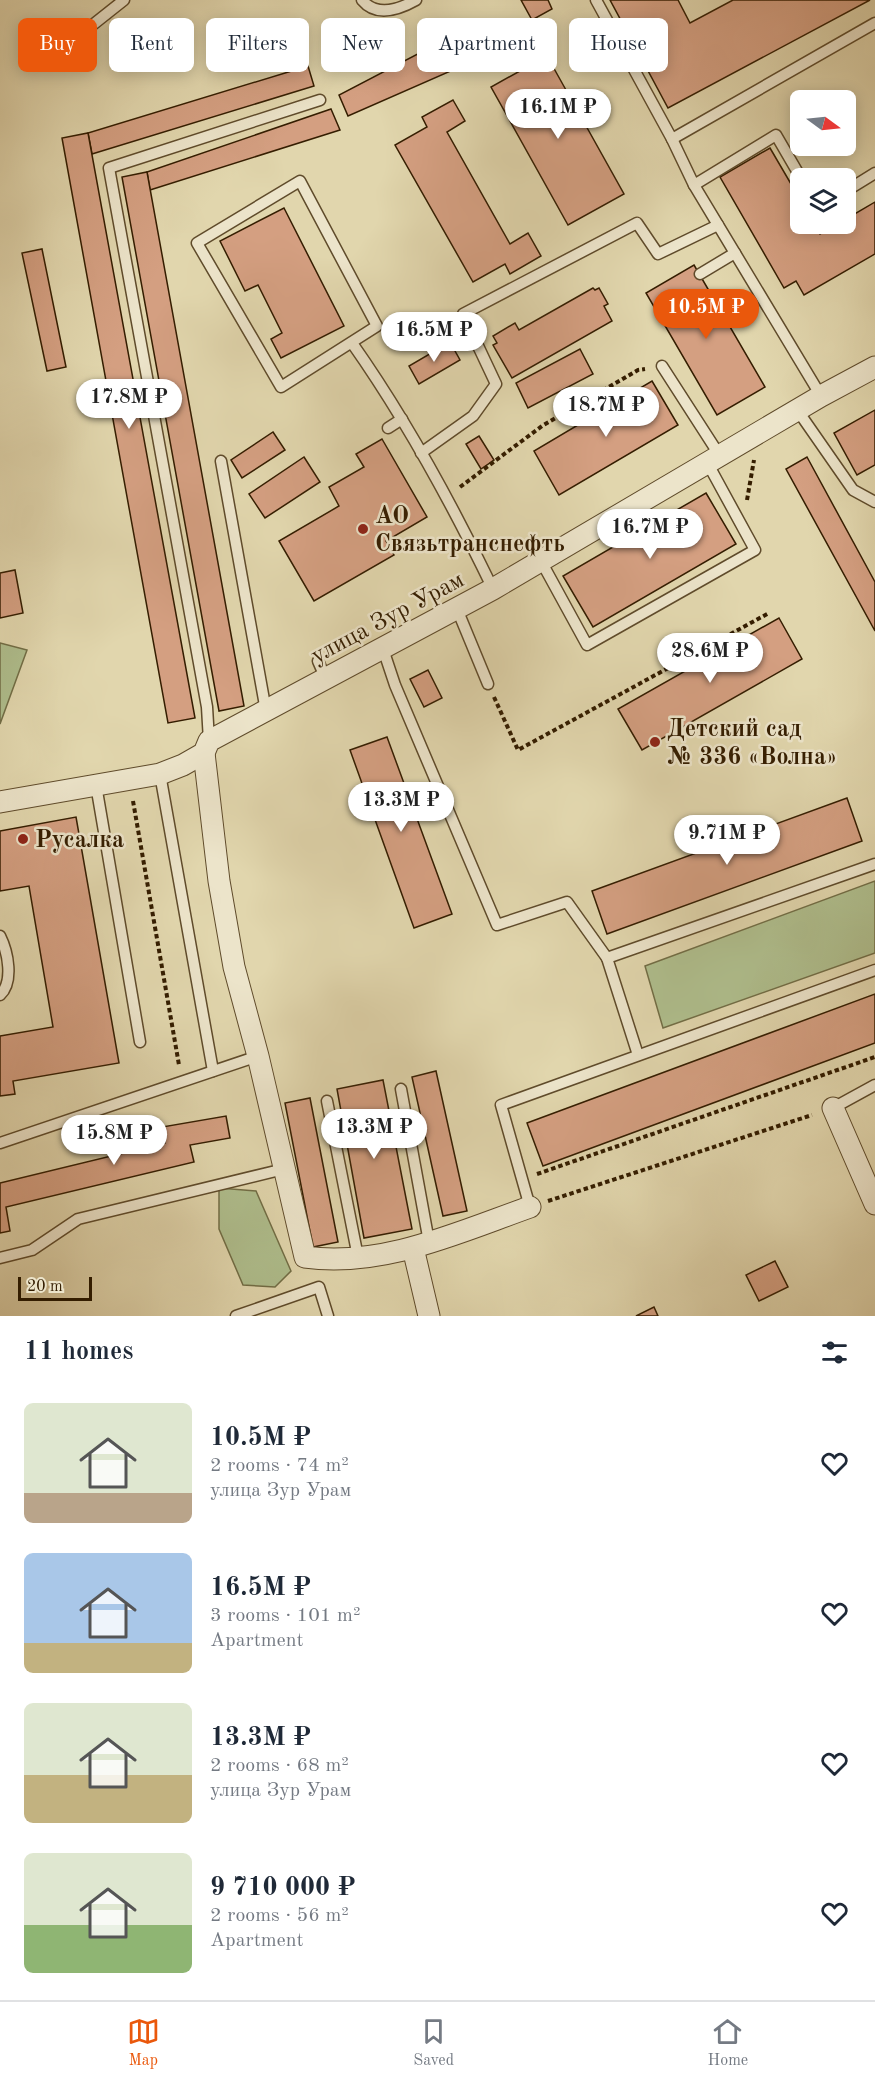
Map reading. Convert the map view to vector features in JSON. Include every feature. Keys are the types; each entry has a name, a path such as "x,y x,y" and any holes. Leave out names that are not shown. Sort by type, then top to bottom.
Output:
{"street":[{"name":"улица Зур Урам","path":"0,802 160,774 183,765 206,747 266,711 322,670 383,649 457,609 821,396 875,367"},
{"path":"206,747 224,917 234,967 258,1056 305,1257 322,1259 358,1257 421,1245 530,1207"},
{"path":"833,1108 875,1204"},
{"path":"421,1245 429,1316"}],"lane":[{"path":"97,21 124,0"},
{"path":"362,0 370,7 391,10 400,9 416,0"},
{"path":"596,0 694,185 821,396"},
{"path":"672,140 875,23"},
{"path":"206,747 207,707 109,168 320,100"},
{"path":"694,185 776,135 795,168"},
{"path":"856,184 875,172"},
{"path":"300,181 377,327 352,344 281,387 197,243 300,181"},
{"path":"421,453 473,416 496,384 463,314 637,222 658,254 718,225"},
{"path":"700,274 735,253"},
{"path":"352,344 385,389 448,497 493,589"},
{"path":"541,561 587,645 755,550 714,460 662,366"},
{"path":"798,411 853,490 875,502"},
{"path":"388,428 402,419"},
{"path":"221,461 266,711"},
{"path":"459,550 471,544"},
{"path":"457,609 488,684"},
{"path":"383,649 395,685 496,925 567,902 607,958 638,1055"},
{"path":"160,774 213,1071"},
{"path":"96,785 140,1042"},
{"path":"607,958 875,864"},
{"path":"0,936 9,978 7,987 0,995"},
{"path":"530,1207 501,1105 875,970"},
{"path":"0,1143 258,1056"},
{"path":"833,1108 875,1085"},
{"path":"401,1089 421,1245"},
{"path":"327,1101 358,1257"},
{"path":"0,1258 32,1250 78,1219 284,1169"},
{"path":"236,1316 319,1287 328,1316"}],"path":[{"path":"448,497 542,426 638,370 662,366"},
{"path":"743,528 754,456"},
{"path":"488,684 518,750 769,613"},
{"path":"133,800 182,1081"},
{"path":"522,1179 875,1057"},
{"path":"530,1207 833,1108"}],"green space":[{"path":"0,643 27,650 0,724"},
{"path":"875,881 875,953 663,1028 645,966"},
{"path":"219,1188 256,1191 291,1271 275,1287 243,1285 219,1229"}],"building":[{"path":"521,0 548,0 552,9 536,18 531,18"},
{"path":"610,0 678,0 690,23 733,0 870,0 668,108 649,72 668,72 668,18 620,18"},
{"path":"417,54 417,72 448,72 348,116 339,95 383,72 405,72 405,61"},
{"path":"309,69 314,86 92,154 88,133 288,72 309,72"},
{"path":"518,72 556,72 624,194 568,225 491,87"},
{"path":"453,100 465,121 447,132 510,244 528,233 541,256 510,274 505,264 473,282 395,145 427,127 422,117"},
{"path":"331,109 340,130 150,190 147,172"},
{"path":"88,133 195,718 168,723 62,138"},
{"path":"770,148 790,182 790,234 856,234 856,213 875,202 875,254 804,295 796,281 784,288 720,177"},
{"path":"147,172 244,706 219,711 122,177"},
{"path":"284,208 344,326 281,358 271,339 282,333 258,285 245,291 220,241"},
{"path":"42,249 66,367 47,371 22,253"},
{"path":"694,265 765,387 717,415 646,293"},
{"path":"593,288 595,290 599,288 608,304 604,306 612,321 512,378 493,345 497,343 493,336 515,323 519,330"},
{"path":"450,342 460,360 419,384 409,366"},
{"path":"580,349 593,374 528,408 516,383"},
{"path":"652,381 678,425 559,495 534,451"},
{"path":"875,410 875,465 857,475 834,433"},
{"path":"273,432 285,450 242,478 231,460"},
{"path":"479,436 494,460 481,469 466,444"},
{"path":"382,439 427,517 386,541 394,555 314,601 279,541 339,506 329,487 364,467 356,454"},
{"path":"304,457 320,482 265,518 249,494"},
{"path":"807,457 875,582 875,631 786,469"},
{"path":"706,493 736,544 593,627 563,576"},
{"path":"15,570 23,613 0,618 0,573"},
{"path":"779,618 802,659 642,750 618,709"},
{"path":"428,670 442,698 424,707 410,679"},
{"path":"387,737 452,914 414,928 350,750"},
{"path":"847,798 862,841 607,934 592,891"},
{"path":"76,817 119,1063 13,1081 15,1094 0,1096 0,1036 53,1027 29,886 0,891 0,831"},
{"path":"875,994 875,1043 543,1166 527,1123"},
{"path":"436,1071 467,1211 443,1216 412,1077"},
{"path":"383,1080 412,1229 364,1238 337,1089"},
{"path":"310,1098 338,1242 313,1247 285,1103"},
{"path":"226,1116 230,1138 190,1145 194,1162 6,1207 10,1231 0,1233 0,1183 165,1143 162,1127"},
{"path":"775,1261 788,1287 759,1301 746,1275"},
{"path":"654,1307 658,1316 636,1316"}],"place":[{"name":"АО Связьтранснефть","path":"363,529"},
{"name":"Детский сад № 336 «Волна»","path":"655,742"},
{"name":"Русалка","path":"23,839"}]}
